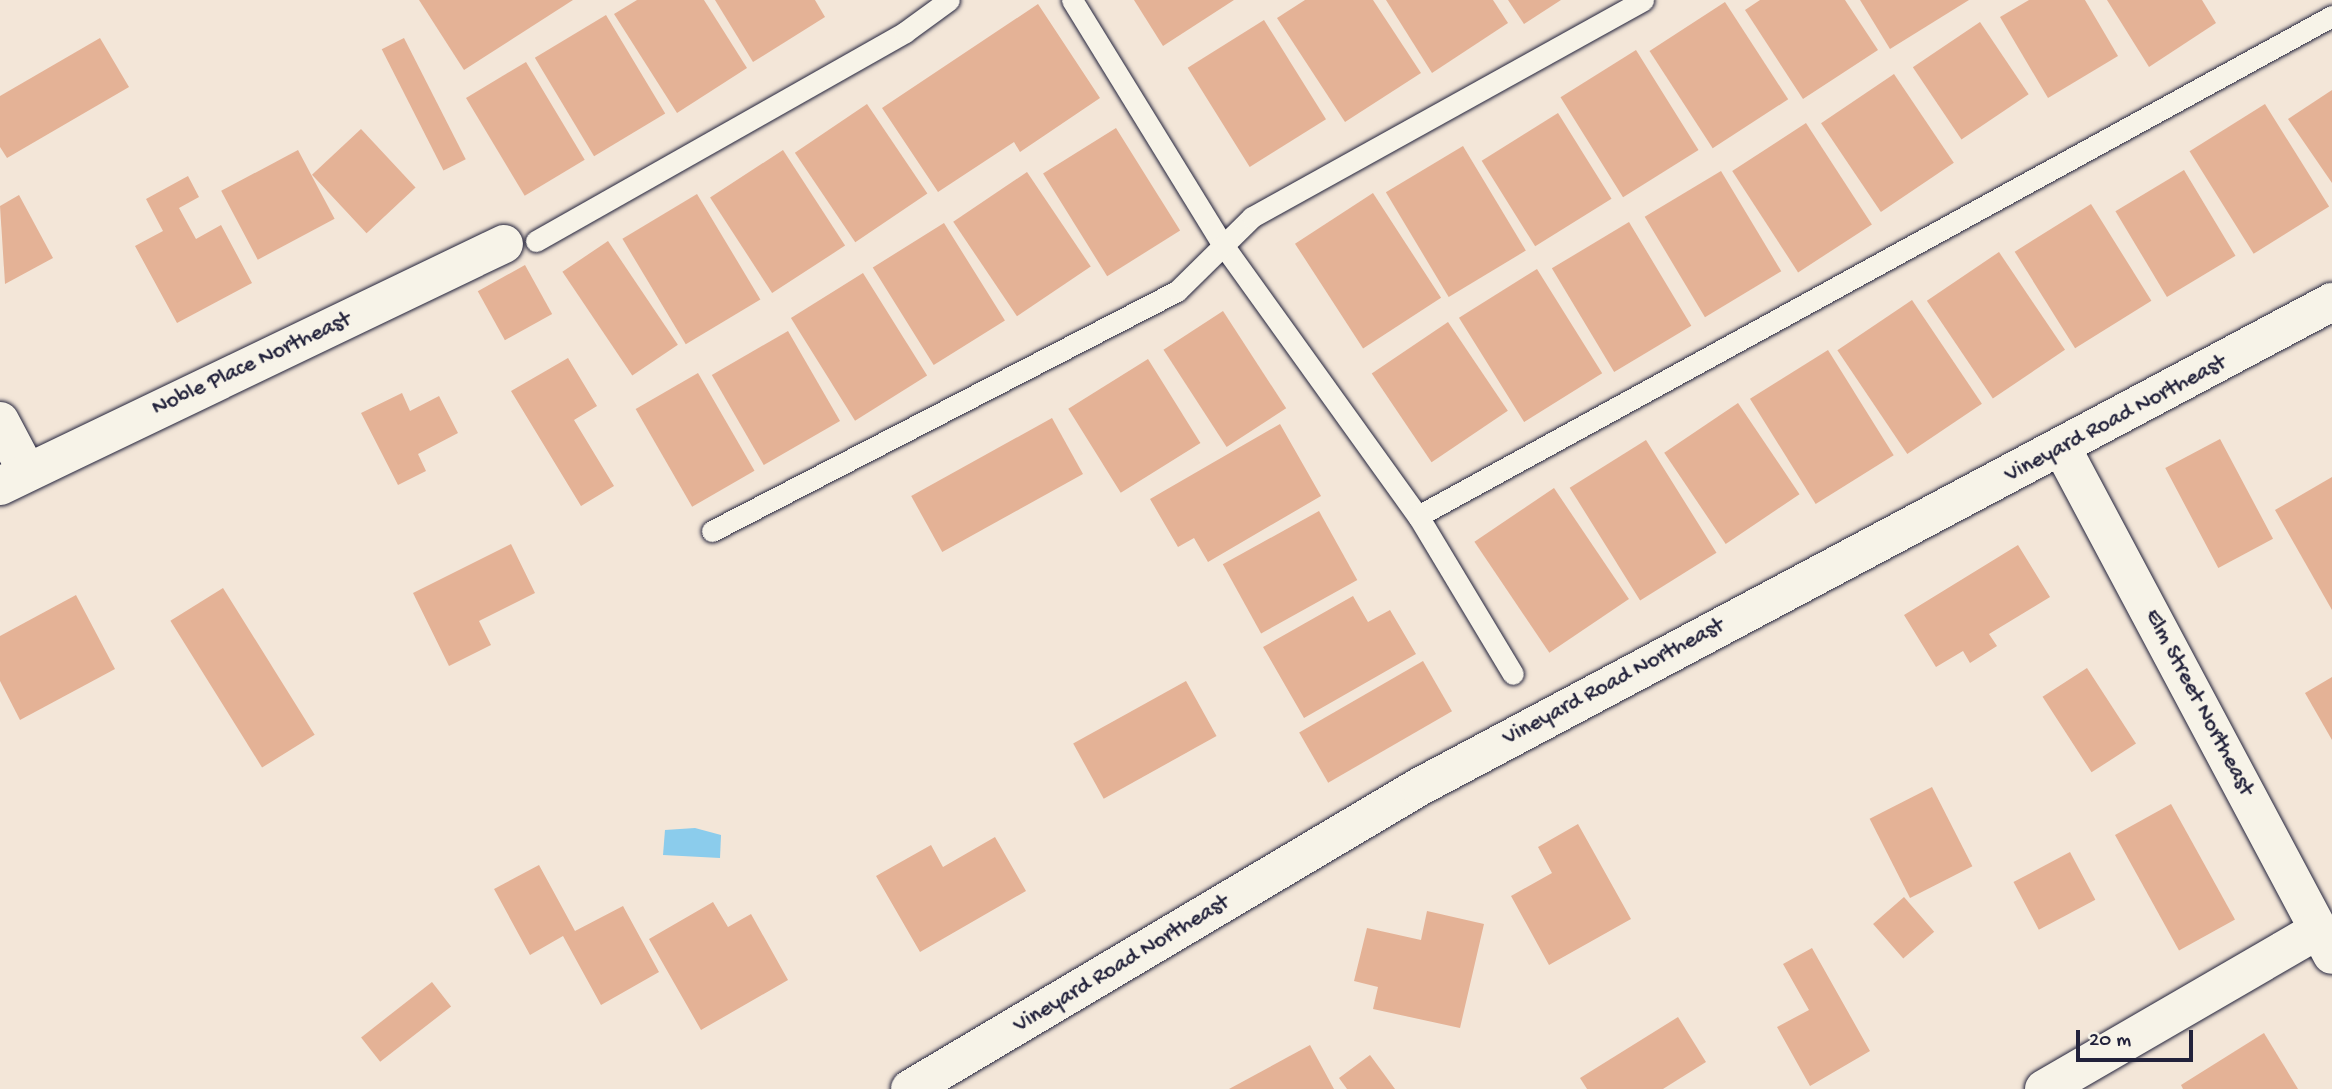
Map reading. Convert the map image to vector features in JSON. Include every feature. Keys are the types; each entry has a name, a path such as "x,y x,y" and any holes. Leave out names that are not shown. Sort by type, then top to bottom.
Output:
{"street":[{"name":"Noble Place Northeast","path":"13,479 520,243"},
{"name":"Vineyard Road Northeast","path":"909,1089 1419,787 2063,450 2332,302"},
{"path":"0,421 13,479"},
{"name":"Elm Street Northeast","path":"2063,450 2325,943"},
{"path":"2044,1089 2325,943"}],"lane":[{"path":"520,243 905,32 949,0"},
{"path":"1072,0 1223,245 1418,516 1513,674"},
{"path":"712,531 1177,291 1252,217 1643,0"},
{"path":"1418,516 2332,16"}],"water":[{"path":"695,828 721,835 720,858 663,855 665,830"}],"building":[{"path":"419,0 573,0 464,70"},
{"path":"637,0 704,0 747,68 677,113 614,14"},
{"path":"715,0 815,0 825,17 753,62"},
{"path":"1134,0 1234,0 1163,46"},
{"path":"1305,0 1373,0 1421,73 1345,122 1277,18"},
{"path":"1386,0 1493,0 1508,23 1432,73"},
{"path":"1508,0 1561,0 1524,24"},
{"path":"1760,0 1845,0 1878,50 1803,99 1745,10"},
{"path":"1860,0 1969,0 1890,49"},
{"path":"2029,0 2085,0 2118,56 2048,98 2000,17"},
{"path":"2107,0 2202,0 2216,23 2149,67"},
{"path":"1725,2 1788,99 1713,148 1650,51"},
{"path":"1038,4 1100,98 1020,152 1014,142 938,192 882,108"},
{"path":"606,15 665,114 594,156 535,58"},
{"path":"1264,20 1326,119 1250,167 1188,68"},
{"path":"1980,22 2029,94 1961,139 1913,67"},
{"path":"100,38 129,87 7,158 0,147 0,96"},
{"path":"404,38 466,159 443,171 382,49"},
{"path":"1636,50 1699,150 1623,197 1561,97"},
{"path":"526,62 585,160 525,196 466,98"},
{"path":"1894,74 1954,163 1881,212 1821,123"},
{"path":"2332,90 2332,183 2288,119"},
{"path":"867,104 927,194 855,242 795,153"},
{"path":"2265,104 2329,207 2254,254 2190,151"},
{"path":"1558,113 1612,199 1535,246 1482,161"},
{"path":"1806,123 1872,224 1798,272 1732,171"},
{"path":"1116,128 1180,231 1107,276 1043,174"},
{"path":"361,129 416,188 367,233 312,175"},
{"path":"1463,146 1526,251 1449,297 1386,192"},
{"path":"298,150 335,219 258,260 221,191"},
{"path":"783,150 845,246 772,293 710,197"},
{"path":"2184,170 2236,256 2167,297 2115,211"},
{"path":"1721,171 1781,271 1705,317 1645,217"},
{"path":"1027,172 1091,267 1017,316 953,222"},
{"path":"188,176 199,197 179,208 196,239 221,225 252,283 177,323 135,246 163,231 146,199"},
{"path":"1373,193 1441,298 1363,348 1295,244"},
{"path":"697,194 760,299 686,344 622,239"},
{"path":"19,195 53,258 5,284 0,206"},
{"path":"2091,204 2151,301 2075,348 2015,252"},
{"path":"1629,222 1691,326 1614,372 1552,268"},
{"path":"944,223 1005,321 934,365 873,268"},
{"path":"608,241 678,345 632,375 562,272"},
{"path":"1999,252 2065,350 1993,398 1927,301"},
{"path":"525,265 552,314 505,340 478,291"},
{"path":"1537,269 1602,373 1524,422 1459,318"},
{"path":"863,273 927,376 855,421 791,318"},
{"path":"1912,300 1982,404 1907,454 1837,350"},
{"path":"1223,311 1286,408 1227,447 1163,350"},
{"path":"1448,322 1508,411 1432,462 1372,373"},
{"path":"788,331 840,421 764,465 712,375"},
{"path":"1828,350 1894,455 1816,504 1750,399"},
{"path":"568,358 597,406 574,420 614,486 581,506 511,391"},
{"path":"1148,359 1200,443 1121,493 1068,409"},
{"path":"698,373 754,471 692,507 636,409"},
{"path":"402,393 410,411 439,396 458,433 418,454 426,471 398,485 361,413"},
{"path":"1738,403 1800,494 1726,544 1664,453"},
{"path":"1052,418 1083,474 942,552 911,496"},
{"path":"1280,424 1321,496 1208,562 1194,538 1178,547 1150,499"},
{"path":"2220,439 2273,539 2218,568 2165,468"},
{"path":"1646,440 1716,553 1640,600 1570,488"},
{"path":"2332,477 2332,610 2275,510"},
{"path":"1554,488 1629,599 1549,653 1474,542"},
{"path":"1319,511 1357,580 1261,633 1223,564"},
{"path":"511,544 535,593 479,621 491,645 449,666 413,593"},
{"path":"2018,545 2050,597 1989,634 1997,646 1970,663 1963,651 1936,667 1904,615"},
{"path":"223,588 315,735 262,768 170,621"},
{"path":"76,595 115,669 20,720 0,681 0,636"},
{"path":"1353,596 1368,622 1390,610 1416,654 1304,718 1263,647"},
{"path":"1423,661 1452,711 1328,783 1299,733"},
{"path":"2087,668 2136,743 2092,772 2043,697"},
{"path":"2332,677 2332,740 2305,693"},
{"path":"1186,681 1217,736 1104,799 1073,744"},
{"path":"1932,787 1972,866 1910,898 1870,819"},
{"path":"2171,804 2235,919 2179,950 2115,835"},
{"path":"1578,824 1631,919 1549,965 1511,896 1552,873 1538,847"},
{"path":"995,837 1026,891 920,952 876,876 931,845 943,867"},
{"path":"2070,852 2095,900 2039,930 2013,882"},
{"path":"539,865 575,931 623,906 659,972 601,1005 563,936 530,955 494,889"},
{"path":"1904,897 1934,932 1903,959 1873,924"},
{"path":"713,902 728,927 751,914 788,980 701,1030 649,939"},
{"path":"1427,911 1484,924 1460,1028 1373,1009 1378,987 1354,981 1367,928 1421,940"},
{"path":"1812,948 1870,1051 1810,1086 1777,1027 1809,1010 1783,964"},
{"path":"432,982 451,1006 380,1062 361,1037"},
{"path":"1678,1017 1706,1062 1663,1089 1587,1089 1580,1078"},
{"path":"2264,1033 2298,1089 2183,1089 2181,1085"},
{"path":"1310,1045 1334,1089 1229,1089"},
{"path":"1370,1055 1395,1089 1347,1089 1339,1078"}]}
